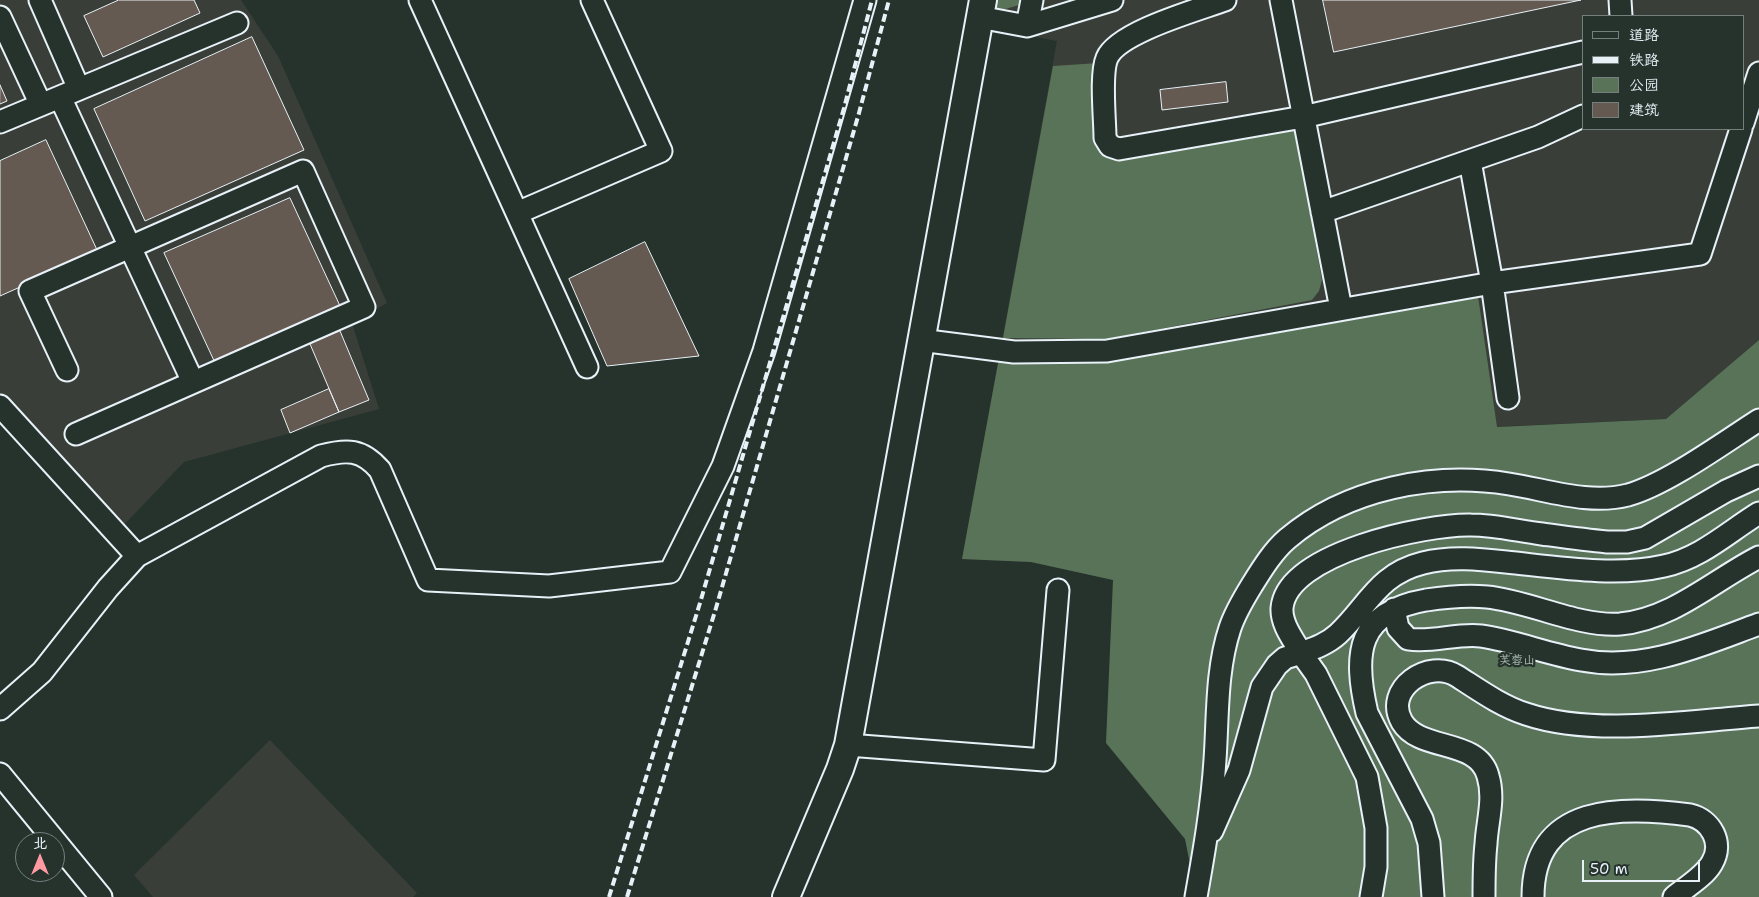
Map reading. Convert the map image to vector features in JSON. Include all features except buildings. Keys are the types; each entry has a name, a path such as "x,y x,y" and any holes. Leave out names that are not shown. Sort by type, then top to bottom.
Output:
{"main road":[{"path":"786,897 837,778 848,745 981,9"}],"street":[{"path":"40,0 60,97"},
{"path":"420,0 587,366"},
{"path":"517,213 662,151 592,0"},
{"path":"0,710 42,672 108,588 137,556 321,456 338,451 354,452 369,458 380,470 428,580 549,586 670,572 723,466 764,352 865,0"},
{"path":"1027,26 1032,0"},
{"path":"981,9 1027,26 1112,0"},
{"path":"1225,0 1131,35 1114,47 1107,58 1105,69 1105,138 1106,142 1113,149 1303,117 1582,52"},
{"path":"1282,0 1341,309"},
{"path":"1620,0 1621,15"},
{"path":"0,17 60,97 193,382"},
{"path":"0,122 237,23"},
{"path":"1744,120 1759,73"},
{"path":"1322,212 1538,137 1582,116"},
{"path":"920,340 1014,352 1107,351 1492,283 1700,254 1741,130"},
{"path":"1470,161 1492,283 1508,398"},
{"path":"67,370 30,291 303,171 364,307 76,434"},
{"path":"0,406 137,556"},
{"path":"1196,897 1214,762 1220,677 1230,628 1242,601 1256,579 1287,540 1326,513 1360,497 1431,481 1465,480 1509,484 1585,497 1607,498 1628,495 1654,485 1759,420"},
{"path":"1371,897 1376,867 1376,828 1367,777 1316,674 1301,653 1284,620 1282,608 1287,592 1300,577 1313,567 1337,555 1416,530 1442,526 1480,525 1581,539 1627,542 1645,538 1741,482 1759,476"},
{"path":"1204,847 1239,770 1262,687 1277,664 1285,658 1321,646 1337,635 1370,595 1385,582 1422,563 1447,559 1476,559 1583,569 1637,570 1665,566 1724,539 1759,513"},
{"path":"1433,897 1429,842 1422,819 1367,713 1363,694 1360,660 1364,641 1380,616 1394,609 1436,598 1487,597 1578,618 1618,624 1660,614 1759,557"},
{"path":"848,745 1044,760 1058,590"},
{"path":"1394,609 1398,628 1408,639 1476,636 1502,639 1547,652 1602,663 1652,659 1674,654 1759,624"},
{"path":"1484,897 1486,842 1491,811 1488,776 1484,768 1464,751 1421,736 1404,724 1400,719 1399,700 1401,693 1410,680 1426,674 1447,672 1494,700 1524,714 1572,724 1634,725 1759,716"},
{"path":"0,774 101,897"},
{"path":"1533,897 1540,858 1549,843 1574,822 1588,816 1622,810 1690,815 1698,817 1711,828 1716,844 1712,863 1674,897"}],"shaded area":[{"path":"0,0 241,0 278,56 387,303 352,323 379,409 184,462 120,529 0,398"},
{"path":"995,0 1759,0 1759,340 1666,419 1510,426 1209,450 1113,580 1031,562 962,559 1057,41 989,28"},
{"path":"270,740 417,893 413,897 153,897 134,875"}],"green space":[{"path":"995,0 1020,0 1019,5 992,13"},
{"path":"1099,63 1100,147 1295,129 1322,280 1319,291 1312,300 1107,339 1003,338 1053,66"},
{"name":"芙蓉山","path":"1478,296 1497,427 1666,419 1759,340 1759,897 1185,897 1191,869 1185,839 1106,743 1113,580 1031,562 962,559 999,358 1043,362 1107,361"}],"railway":[{"path":"609,897 700,603 844,108 872,0"},
{"path":"627,897 716,608 859,113 889,0"}]}
